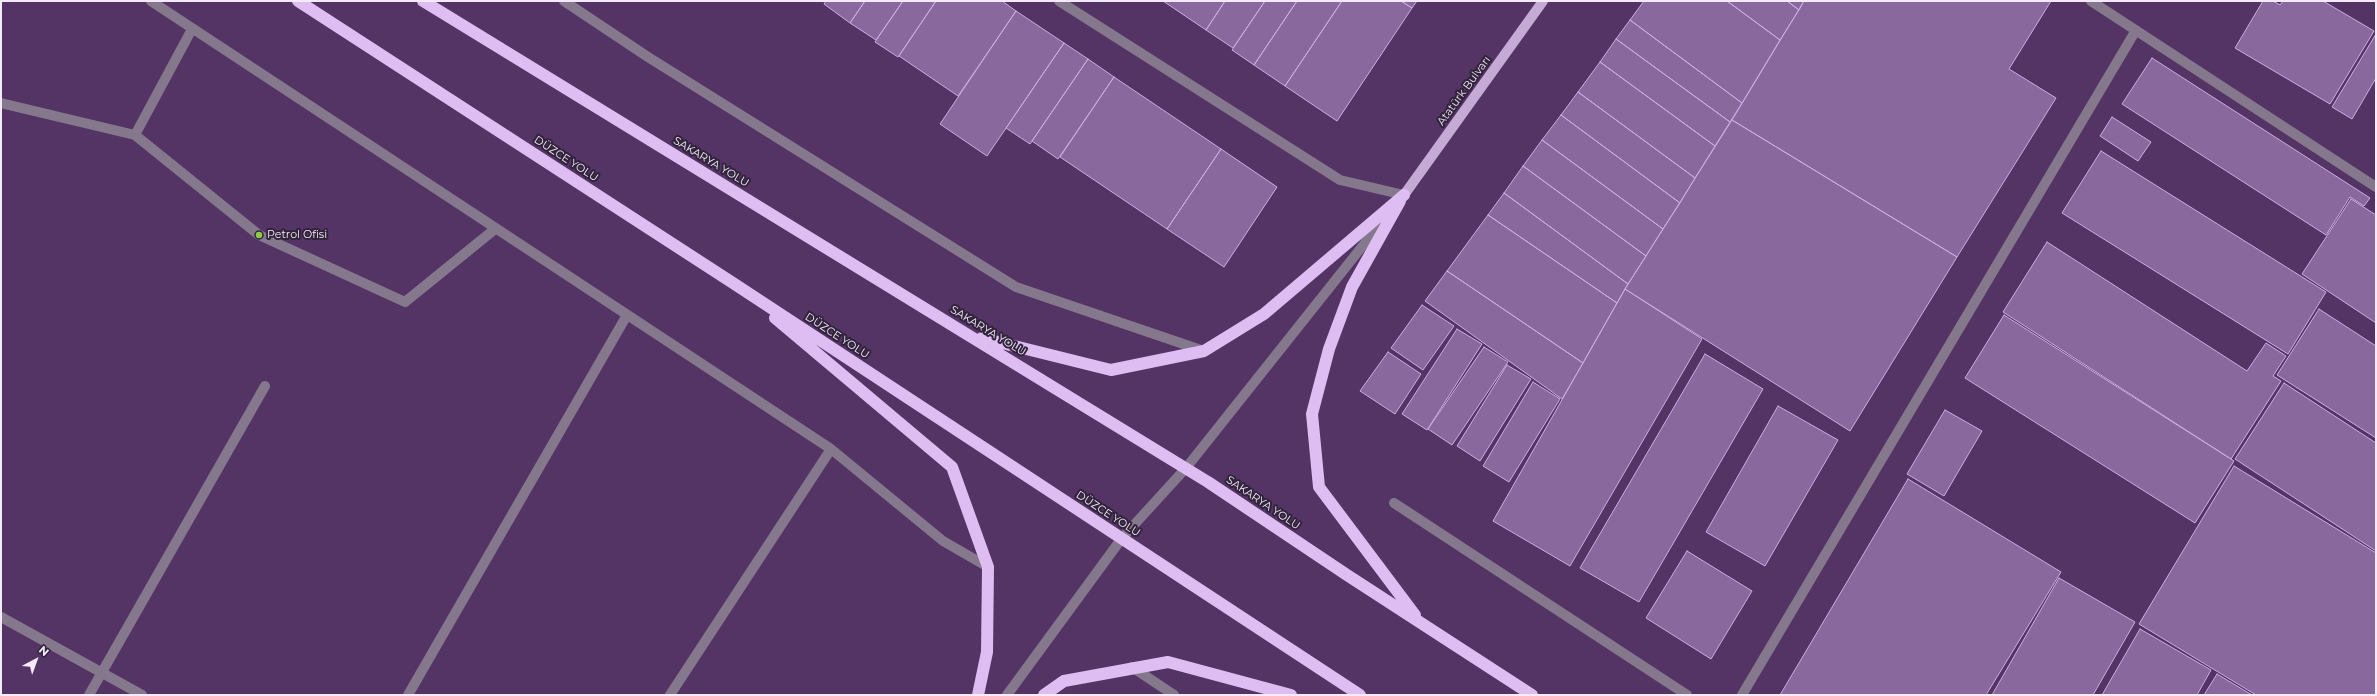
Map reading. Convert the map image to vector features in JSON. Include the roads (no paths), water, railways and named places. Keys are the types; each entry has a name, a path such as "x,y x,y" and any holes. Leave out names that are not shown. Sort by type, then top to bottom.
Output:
{"highway":[{"name":"DÜZCE YOLU","path":"298,1 733,283 1360,695"},
{"name":"SAKARYA YOLU","path":"423,1 1186,468 1532,695"},
{"path":"970,336 1111,370 1204,351 1264,314 1404,195"},
{"path":"1404,195 1352,287 1329,349 1312,414 1319,486 1419,621"},
{"path":"733,283 952,467 988,567 987,652 978,695"},
{"path":"1044,695 1064,681 1132,667 1168,662 1291,695"}],"main road":[{"name":"Atatürk Bulvarı","path":"1404,195 1543,1"}],"street":[{"path":"151,1 831,449 943,541 988,567"},
{"path":"564,1 648,57 1016,287 1204,351"},
{"path":"1007,695 1122,538 1186,468 1404,195 1340,180 1059,1"},
{"path":"2091,1 2375,184"},
{"path":"135,135 192,29"},
{"path":"1742,695 2136,30"},
{"path":"1,103 135,135 259,235 405,302 496,229"},
{"path":"408,695 627,315"},
{"path":"89,695 265,386"},
{"path":"670,695 831,449"},
{"path":"1394,503 1687,695"},
{"path":"1,617 142,695"},
{"path":"1132,667 1174,695"}],"place":[{"name":"Petrol Ofisi","path":"259,235"}]}
